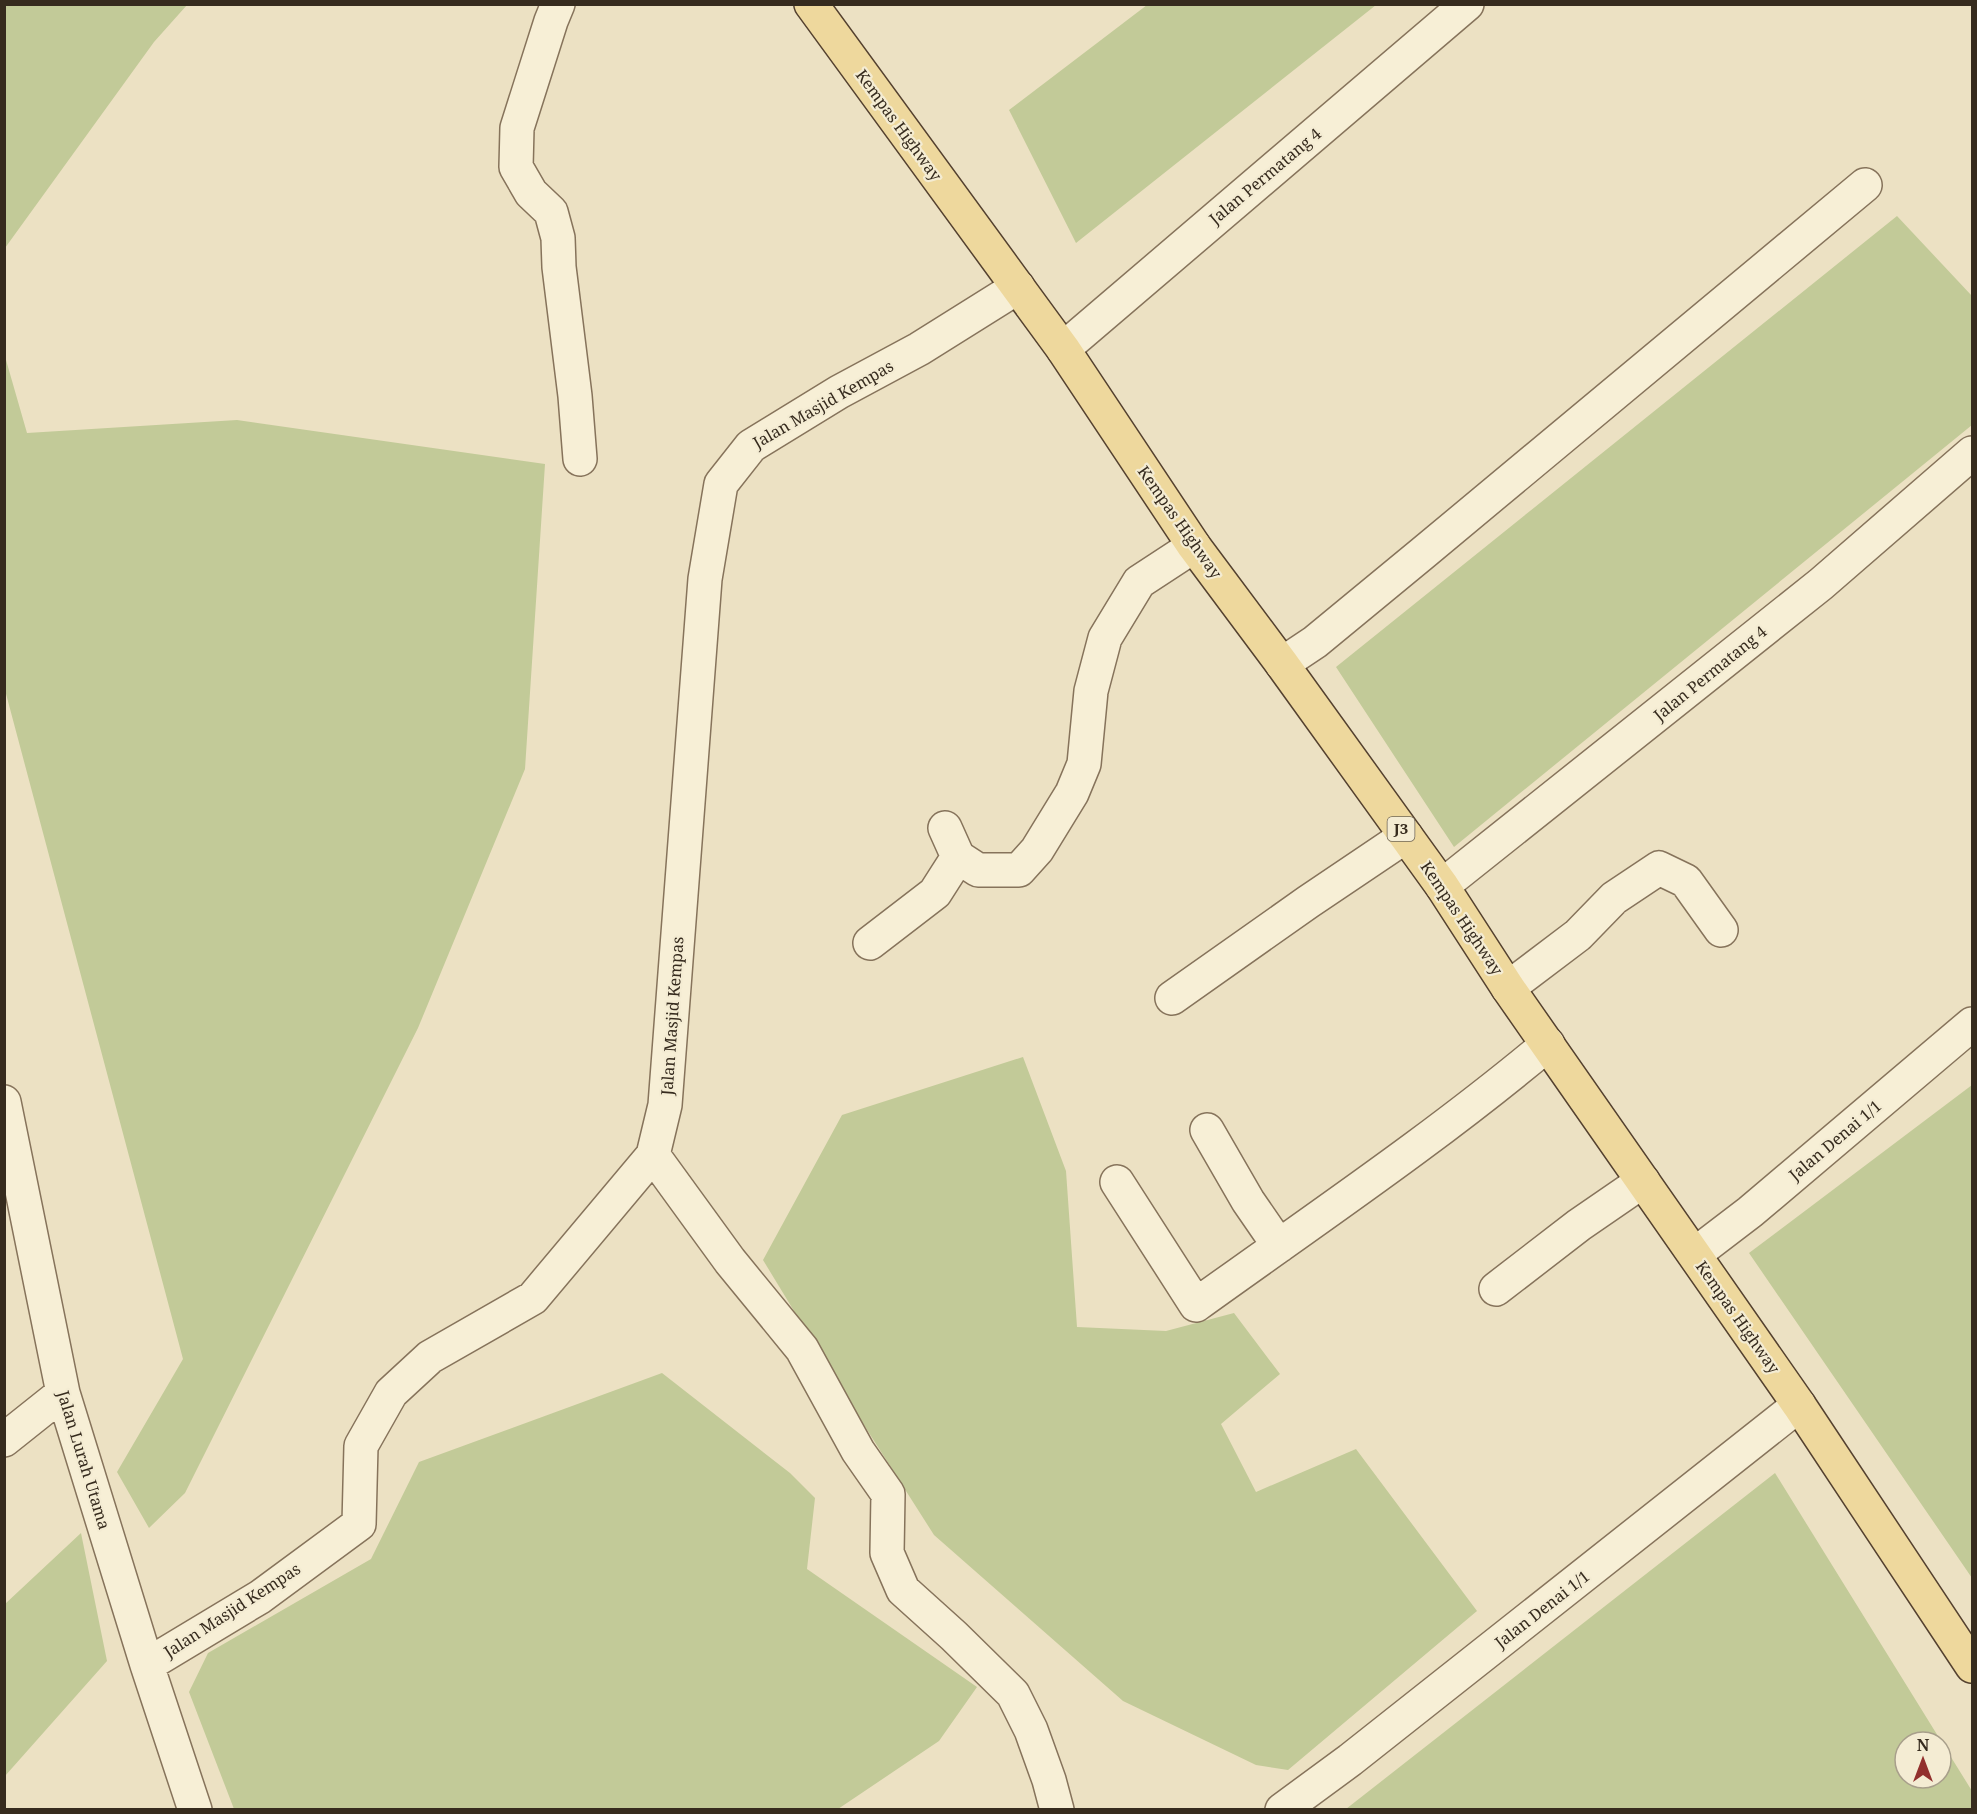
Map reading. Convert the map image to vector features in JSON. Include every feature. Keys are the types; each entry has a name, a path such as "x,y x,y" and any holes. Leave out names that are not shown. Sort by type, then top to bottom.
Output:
{"main road":[{"name":"Kempas Highway","path":"811,4 1063,349 1194,546 1442,886 1508,988 1799,1405 1972,1666"}],"street":[{"path":"558,4 517,128 516,167 531,193 551,212 558,238 559,267 575,396 580,459"},
{"name":"Jalan Permatang 4","path":"1063,349 1467,4"},
{"path":"1282,664 1315,642 1865,185"},
{"name":"Jalan Masjid Kempas","path":"147,1665 260,1597 359,1524 361,1446 391,1393 430,1357 533,1298 653,1155 665,1105 705,579 721,484 751,446 839,392 919,349 1018,287"},
{"name":"Jalan Permatang 4","path":"1442,886 1812,592 1972,453"},
{"path":"870,943 935,893 952,843 978,870 1019,870 1037,850 1072,794 1084,764 1090,691 1106,638 1139,582 1194,546"},
{"path":"1172,998 1406,836"},
{"path":"1508,988 1578,934 1614,898 1659,868 1686,881 1721,930"},
{"name":"Jalan Denai 1/1","path":"1695,1254 1750,1212 1972,1024"},
{"path":"1117,1182 1196,1305 1304,1230 1499,1085 1548,1044"},
{"name":"Jalan Lurah Utama","path":"4,1102 63,1393 147,1665 195,1809"},
{"path":"1207,1130 1248,1201 1279,1246"},
{"path":"653,1155 730,1261 802,1349 858,1451 888,1494 887,1553 903,1590 954,1635 1013,1694 1031,1730 1049,1780 1056,1809"},
{"path":"1496,1289 1579,1225 1643,1181"},
{"path":"4,1440 63,1393"},
{"name":"Jalan Denai 1/1","path":"1282,1809 1350,1761 1799,1405"}],"green space":[{"path":"5,4 187,5 154,42 5,248"},
{"path":"1147,5 1376,5 1076,243 1009,110"},
{"path":"1897,216 1972,296 1972,425 1454,847 1336,667"},
{"path":"4,353 27,433 237,420 545,464 525,769 418,1028 185,1493 149,1528 117,1472 183,1359 5,690"},
{"path":"1023,1057 1066,1171 1077,1327 1166,1331 1234,1313 1280,1374 1221,1424 1256,1492 1356,1449 1477,1611 1288,1770 1256,1765 1123,1701 934,1535 763,1260 842,1115"},
{"path":"1972,1085 1972,1578 1749,1253"},
{"path":"662,1373 790,1473 815,1498 807,1569 977,1687 939,1741 838,1809 234,1809 189,1692 208,1653 371,1559 419,1462"},
{"path":"1775,1473 1934,1730 1893,1730 1893,1790 1953,1790 1953,1760 1972,1791 1972,1809 1346,1809"},
{"path":"81,1533 107,1661 5,1776 5,1604"}]}
